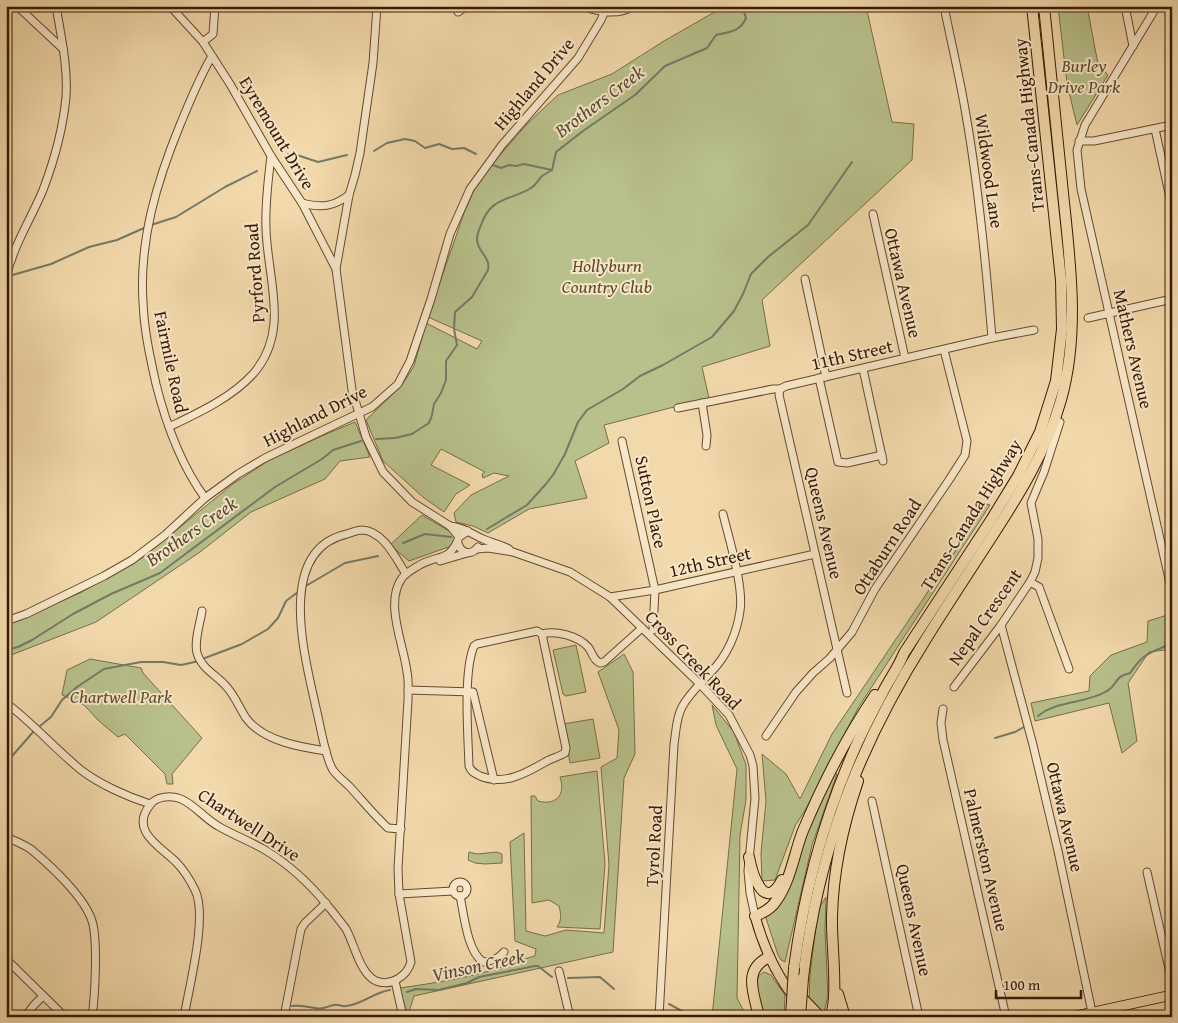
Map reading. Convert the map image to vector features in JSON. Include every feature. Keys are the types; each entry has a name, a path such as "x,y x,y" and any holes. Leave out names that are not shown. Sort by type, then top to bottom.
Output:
{"highway":[{"name":"Trans-Canada Highway","path":"791,1017 794,968 808,891 831,808 858,741 900,664 904,652 1018,476 1040,432 1056,381 1062,329 1062,280 1031,6"},
{"name":"Trans-Canada Highway","path":"800,1017 803,978 817,893 840,811 873,732 896,688 926,638 1027,480 1049,435 1065,383 1072,330 1071,280 1044,6"},
{"path":"830,1017 834,1003 831,937 833,898 838,857 847,815 877,736 926,638"},
{"path":"755,916 767,910 776,902 785,884 817,799 845,744 904,652"},
{"path":"749,857 755,881 760,889 767,892 778,887 795,854"},
{"path":"759,1017 752,978 757,965 769,957"},
{"path":"833,976 845,1017"}],"main road":[{"path":"755,916 769,957 798,1003 811,1017"},
{"path":"769,957 798,993 821,1017"},
{"path":"1071,1017 1093,1015 1172,994"}],"street":[{"path":"17,6 63,49"},
{"path":"6,278 10,260 43,189 56,150 66,97 63,49 56,6"},
{"name":"Eyremount Drive","path":"170,6 203,42 230,84 271,156 302,203 315,207 328,207 349,194"},
{"path":"203,42 213,34 215,6"},
{"path":"377,6 368,103 356,175 349,194 336,269 349,372 358,414 372,452 383,472 412,502 450,526 461,528 477,536 479,543 476,549 450,559 430,562"},
{"path":"458,12 467,6"},
{"path":"581,6 617,12 634,6"},
{"name":"Wildwood Lane","path":"957,6 944,8 966,114 973,160 992,338"},
{"path":"1125,6 1134,46"},
{"path":"1157,6 1085,125 1079,141 1094,141 1172,125"},
{"name":"Highland Drive","path":"6,621 26,614 104,576 132,560 165,535 205,498 265,458 372,408 398,384 410,362 450,234 470,189 502,145 578,58 606,9"},
{"name":"Fairmile Road","path":"205,498 197,487 180,454 160,401 146,334 143,299 145,252 156,191 190,99 202,72 212,56"},
{"path":"1155,129 1172,207"},
{"name":"Mathers Avenue","path":"1079,141 1076,158 1081,189 1172,592"},
{"name":"Pyrford Road","path":"170,427 229,394 253,374 269,349 274,327 272,279 266,231 266,203 271,156"},
{"path":"302,203 336,269"},
{"name":"Ottawa Avenue","path":"873,214 905,358"},
{"path":"805,279 838,462 847,463 883,458 863,369"},
{"path":"1088,318 1172,299"},
{"name":"11th Street","path":"678,408 780,389 783,386 1034,330"},
{"name":"Ottaburn Road","path":"766,736 796,692 838,650 852,632 875,589 965,455 967,441 944,350"},
{"name":"Queens Avenue","path":"780,389 779,396 847,693"},
{"path":"702,403 707,435 706,446"},
{"name":"Nepal Crescent","path":"954,687 1002,625 1030,582 1038,558 1038,539 1031,503 1044,472 1060,422"},
{"name":"Sutton Place","path":"622,441 655,590 653,630"},
{"name":"Tyrol Road","path":"659,1017 676,728 682,708 726,652 736,631 741,609 736,571 723,514"},
{"path":"450,526 461,550 467,553"},
{"path":"401,830 388,828 332,769 326,751 306,656 300,613 304,575 309,561 323,543 342,535 362,530 378,536 392,552 406,574"},
{"path":"403,1017 395,981 409,969 411,962 399,894 408,673 394,609 399,585 406,574 420,565 446,556 453,551 458,540 468,532"},
{"name":"Cross Creek Road","path":"477,536 513,552 570,572 610,597 700,684 729,715 750,755 754,773 755,798 749,857 750,887 755,916"},
{"name":"Cross Creek Road","path":"476,549 488,548 513,552"},
{"name":"12th Street","path":"610,597 655,590 815,554"},
{"path":"1030,582 1039,587 1069,669"},
{"path":"202,611 196,651 198,657 226,686 247,719 262,732 276,739 312,750 326,751"},
{"name":"Ottawa Avenue","path":"1002,625 1033,745 1093,1015"},
{"path":"542,634 566,748 565,753 524,775 494,780 474,773 469,766 468,691 474,646 537,631 542,634 555,632 574,638 588,647 595,660 600,663 604,662 642,628"},
{"path":"408,690 468,691 474,694 494,780"},
{"path":"6,703 82,771 111,788 150,804 143,818 147,835 152,842 176,862 189,879 200,902 199,932 184,1017"},
{"name":"Palmerston Avenue","path":"943,709 941,723 944,740 1006,1017"},
{"name":"Chartwell Drive","path":"150,804 164,797 181,798 216,825 265,850 289,867 326,903 346,930 364,970 374,980 386,983 395,981"},
{"name":"Queens Avenue","path":"872,801 919,1017"},
{"path":"6,837 32,850 78,895 86,908 92,922 94,938 92,1017"},
{"path":"1147,872 1172,982"},
{"path":"453,891 453,886 456,883 461,882 465,884 467,888 466,893 460,896"},
{"path":"399,894 453,891 460,896"},
{"path":"460,896 469,938 474,953 479,960 483,962 491,961 499,958 504,952"},
{"path":"284,1017 301,929 326,903"},
{"path":"6,959 65,1017"},
{"path":"559,970 570,1017"},
{"path":"25,1017 34,1004 43,996"}],"green space":[{"name":"Hollyburn Country Club","path":"725,6 866,6 892,122 914,124 912,160 762,300 770,346 702,367 709,398 604,425 609,443 575,461 587,498 529,509 488,533 473,526 456,522 454,513 471,495 509,476 494,473 483,478 482,474 485,472 441,449 431,465 470,485 456,494 444,512 424,498 383,461 366,420 402,385 414,366 426,323 477,349 482,341 428,317 464,213 479,179 528,123 558,95 612,74"},
{"name":"Burley Drive Park","path":"1058,6 1087,6 1098,64 1108,75 1077,125 1067,84"},
{"path":"355,422 370,457 340,461 325,479 251,512 200,552 96,622 6,657 6,625 82,592 142,558 233,484 268,461"},
{"path":"987,504 990,505 858,708 807,807 795,826 775,880 762,881 761,853 766,801 762,754 786,774 800,799 832,734"},
{"path":"422,515 456,535 454,545 409,561 390,545"},
{"path":"1171,614 1172,649 1149,652 1128,683 1137,741 1122,753 1109,703 1035,721 1031,703 1089,691 1090,676 1111,655 1147,642 1148,621"},
{"path":"576,645 586,692 566,696 563,694 553,650"},
{"path":"624,654 633,672 635,754 624,778 613,952 414,996 408,1015 405,1012 400,988 477,974 535,956 536,949 515,941 510,842 524,833 526,931 545,936 566,930 604,933 609,865 601,767 617,758 619,730 598,672"},
{"name":"Chartwell Park","path":"90,659 141,668 143,673 202,738 172,774 173,784 167,784 165,774 125,734 118,737 84,705 62,695 67,670"},
{"path":"712,705 734,732 746,765 746,800 740,835 737,998 747,1017 712,1017 737,769 716,725"},
{"path":"593,719 600,758 570,763 563,724"},
{"path":"597,771 605,864 600,929 557,927 561,917 559,906 549,900 532,903 531,796 535,796 538,801 550,802 558,798 562,789 560,777"},
{"path":"833,773 837,774 812,845 785,962 778,955 765,915 808,830"},
{"path":"469,852 477,854 497,852 502,854 502,863 475,863 468,860"},
{"path":"826,897 825,930 828,996 824,1012 822,1013 809,1000 818,910"},
{"path":"764,972 771,975 785,995 784,1017 762,1017 756,986 759,976"}],"waterway":[{"name":"Brothers Creek","path":"376,439 395,438 412,434 429,423 434,404 446,380 446,361 457,345 454,329 455,312 472,297 488,270 488,262 479,248 477,239 481,225 490,209 496,204 533,187 542,176 552,170 556,152 635,95 665,66 707,48 716,35 734,31 741,26 746,18 742,6"},
{"path":"374,151 387,143 405,139 415,141 425,148 439,144 452,149 464,148 476,154"},
{"path":"288,154 294,154 318,162 347,155"},
{"path":"487,529 527,505 545,485 565,454 578,422 587,410 623,389 640,376 712,337 734,311 751,274 768,257 808,225 852,162"},
{"path":"493,165 501,168 509,165 524,164 552,170"},
{"path":"151,225 176,217 225,187 257,171"},
{"path":"9,276 51,264 89,247 117,240 144,228"},
{"name":"Brothers Creek","path":"6,650 18,647 32,640 73,614 111,594 160,573 275,487 322,459 333,450 361,441"},
{"path":"403,543 425,534 451,537"},
{"path":"304,587 345,563 378,556"},
{"path":"205,658 242,644 268,629 278,618 286,601 298,592"},
{"name":"Vinson Creek","path":"1038,716 1054,707 1090,698 1107,691 1118,679 1130,673 1144,657 1172,643"},
{"path":"40,726 51,717 62,700 77,687 104,669 141,662 163,662 181,665 199,661"},
{"name":"Vinson Creek","path":"995,738 1024,727"},
{"path":"6,763 34,731"},
{"name":"Vinson Creek","path":"407,992 416,989 439,990 467,983 479,977 535,966 538,966 552,977"},
{"name":"Vinson Creek","path":"568,978 600,977 614,989"},
{"name":"Vinson Creek","path":"292,1006 320,1009 336,1005 352,1005 390,990"},
{"name":"Vinson Creek","path":"669,1004 691,1017"},
{"name":"Vinson Creek","path":"257,1016 274,1014"}]}
